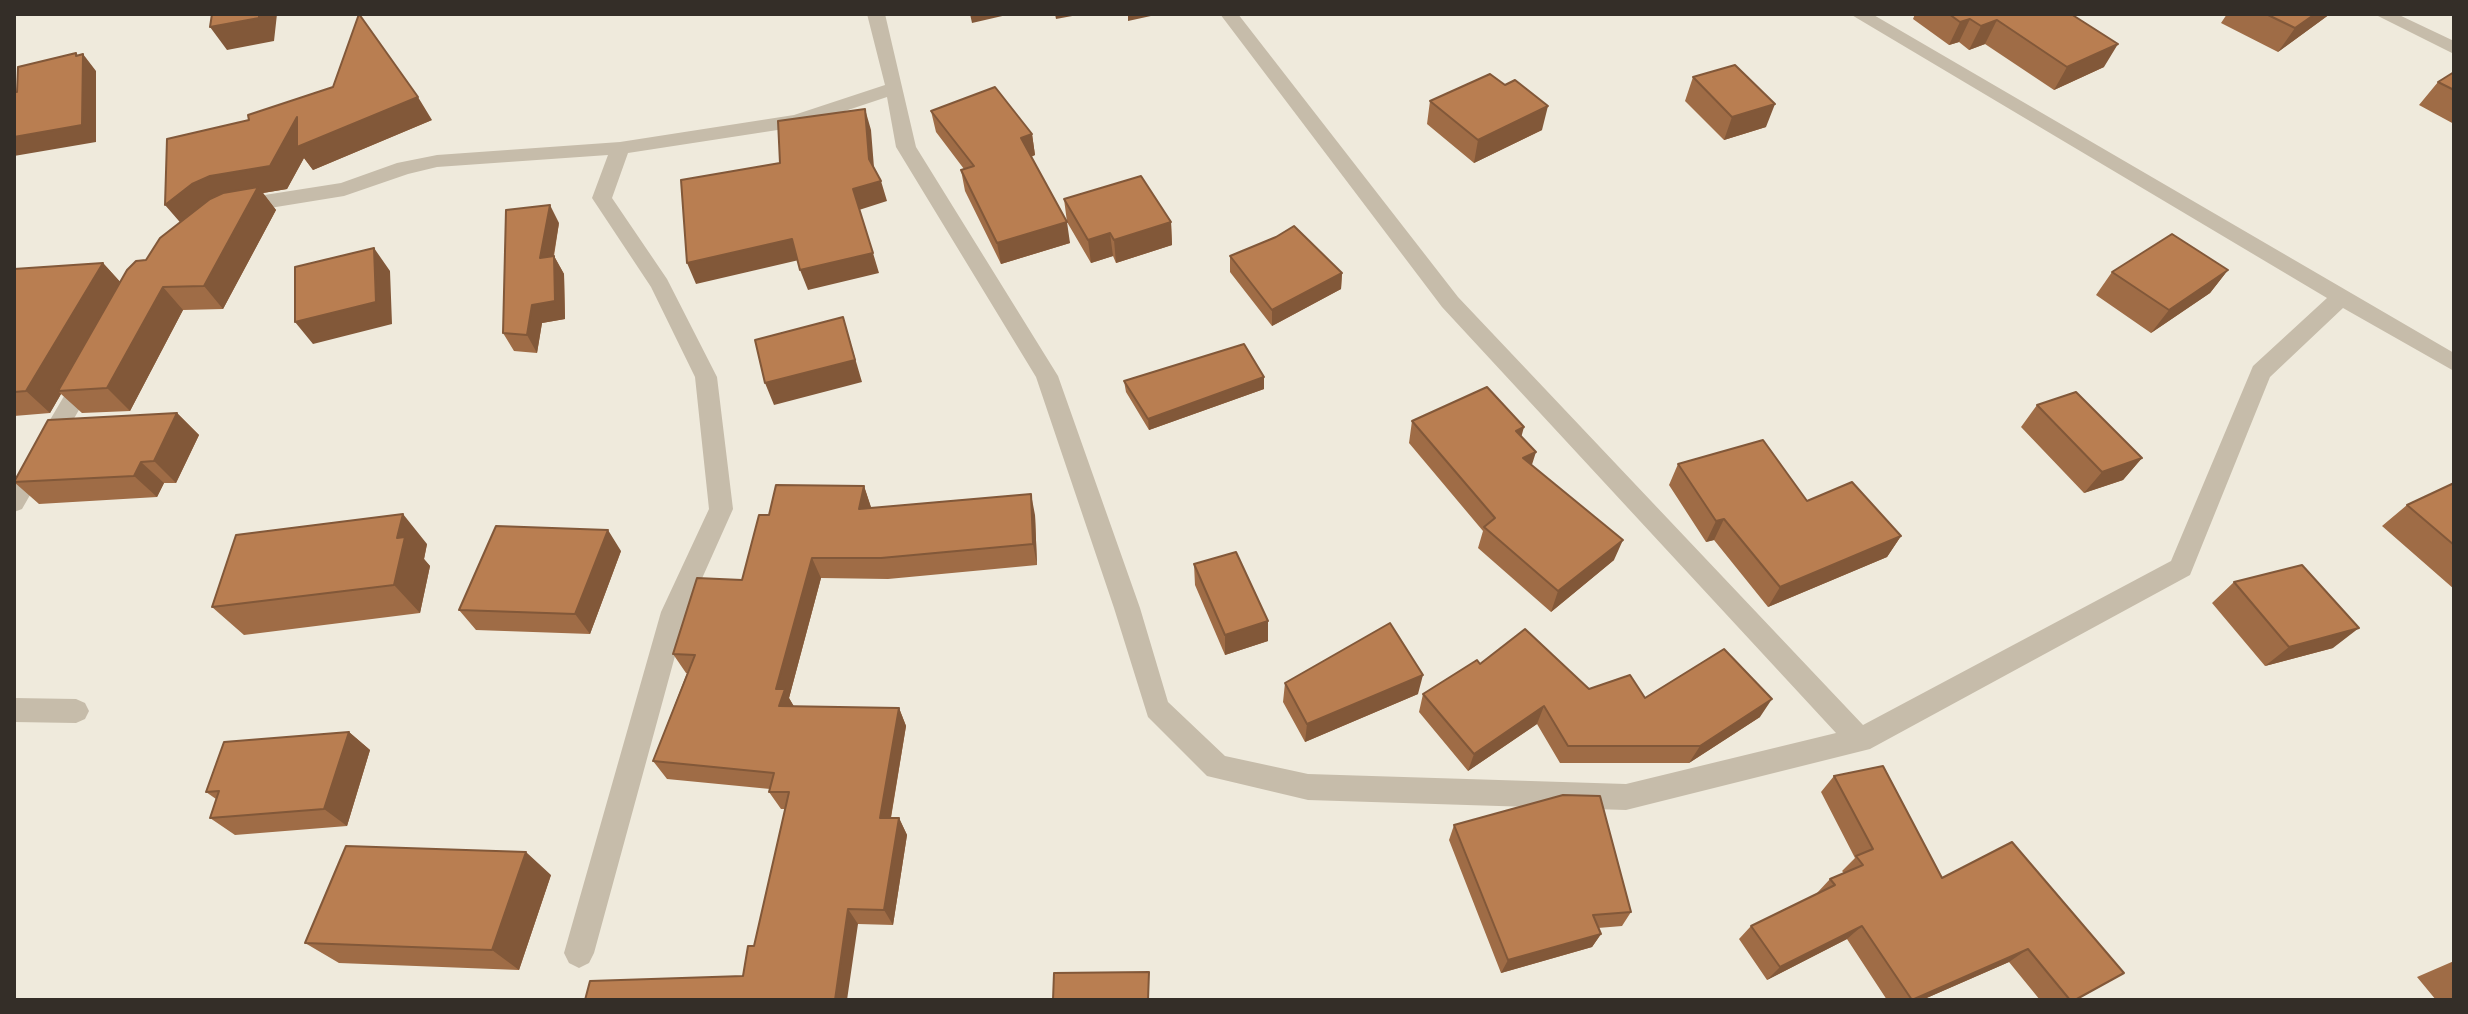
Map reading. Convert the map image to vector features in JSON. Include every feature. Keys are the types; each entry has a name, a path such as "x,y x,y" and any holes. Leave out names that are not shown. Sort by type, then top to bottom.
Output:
{"street":[{"path":"876,14 906,147 1047,376 1127,608 1157,709 1217,767 1308,787 1626,797 1860,740 2181,568 2261,372 2342,297"},
{"path":"1229,14 1450,302 1860,740"},
{"path":"1859,14 2454,363"},
{"path":"2383,14 2454,48"},
{"path":"219,215 257,202 344,189 404,168 437,161 620,148 797,121 895,88"},
{"path":"579,953 674,612 721,509 706,377 660,284 602,198 620,148"},
{"path":"14,502 99,354"},
{"path":"14,710 76,711"}],"building":[{"path":"212,14 259,14 259,18 210,27"},
{"path":"359,14 418,97 297,147 297,117 270,166 210,176 192,184 165,205 167,139 249,120 248,115 333,87"},
{"path":"1949,14 2071,14 2118,44 2067,67 1997,20 1981,26 1970,19 1960,22"},
{"path":"2266,14 2315,14 2295,28"},
{"path":"76,53 76,56 83,54 82,125 14,137 14,92 17,92 18,67"},
{"path":"1735,65 1775,104 1732,117 1693,77"},
{"path":"2454,72 2454,90 2438,82"},
{"path":"1490,74 1505,85 1515,80 1548,106 1478,140 1430,101"},
{"path":"995,87 1032,134 1021,138 1067,222 997,243 961,170 974,166 931,111"},
{"path":"865,109 869,159 881,181 853,189 873,253 800,270 792,239 687,263 681,180 780,163 778,121"},
{"path":"1141,176 1171,222 1114,240 1110,233 1088,240 1064,199"},
{"path":"258,187 204,286 163,287 107,388 58,391 127,270 136,261 146,260 160,238 210,199 223,193"},
{"path":"550,205 540,258 554,256 555,301 532,305 527,335 503,333 506,210"},
{"path":"1294,226 1342,273 1272,310 1230,256"},
{"path":"2172,234 2228,270 2169,310 2112,272"},
{"path":"374,248 376,302 295,322 295,267"},
{"path":"103,263 26,391 14,392 14,269"},
{"path":"843,317 855,360 765,383 755,340"},
{"path":"1244,344 1264,377 1148,419 1124,381"},
{"path":"1487,387 1524,427 1516,431 1536,452 1523,458 1623,540 1558,591 1484,527 1495,518 1412,421"},
{"path":"2076,392 2142,458 2102,472 2037,405"},
{"path":"177,413 154,461 141,462 134,476 14,482 48,420"},
{"path":"1763,440 1807,501 1852,482 1901,536 1780,587 1724,519 1716,521 1678,464"},
{"path":"2454,483 2454,545 2407,505"},
{"path":"776,485 864,486 859,509 1031,494 1033,544 881,558 812,558 776,689 785,689 779,706 899,708 880,818 899,818 884,910 848,909 835,1000 585,1000 590,981 743,976 748,946 754,946 789,792 769,792 774,773 653,761 695,655 673,654 697,578 742,580 759,515 769,515"},
{"path":"403,514 397,538 405,537 394,585 212,607 236,535"},
{"path":"496,526 608,530 575,614 459,610"},
{"path":"1236,552 1268,621 1225,635 1194,564"},
{"path":"2302,565 2359,628 2289,647 2234,582"},
{"path":"1390,623 1423,675 1307,724 1285,683"},
{"path":"1525,629 1589,689 1630,675 1645,698 1724,649 1772,699 1700,746 1568,746 1544,706 1474,754 1423,694 1477,660 1480,664"},
{"path":"349,732 324,809 210,818 219,791 206,792 224,742"},
{"path":"1883,766 1942,878 2012,842 2124,973 2070,1000 2028,949 1912,1000 1862,926 1780,967 1751,926 1835,885 1830,879 1863,865 1856,856 1873,849 1834,776"},
{"path":"1563,795 1600,796 1631,912 1593,915 1601,934 1508,960 1454,825"},
{"path":"346,846 526,852 492,950 305,943"},
{"path":"1149,972 1148,1000 1053,1000 1054,973"}]}
